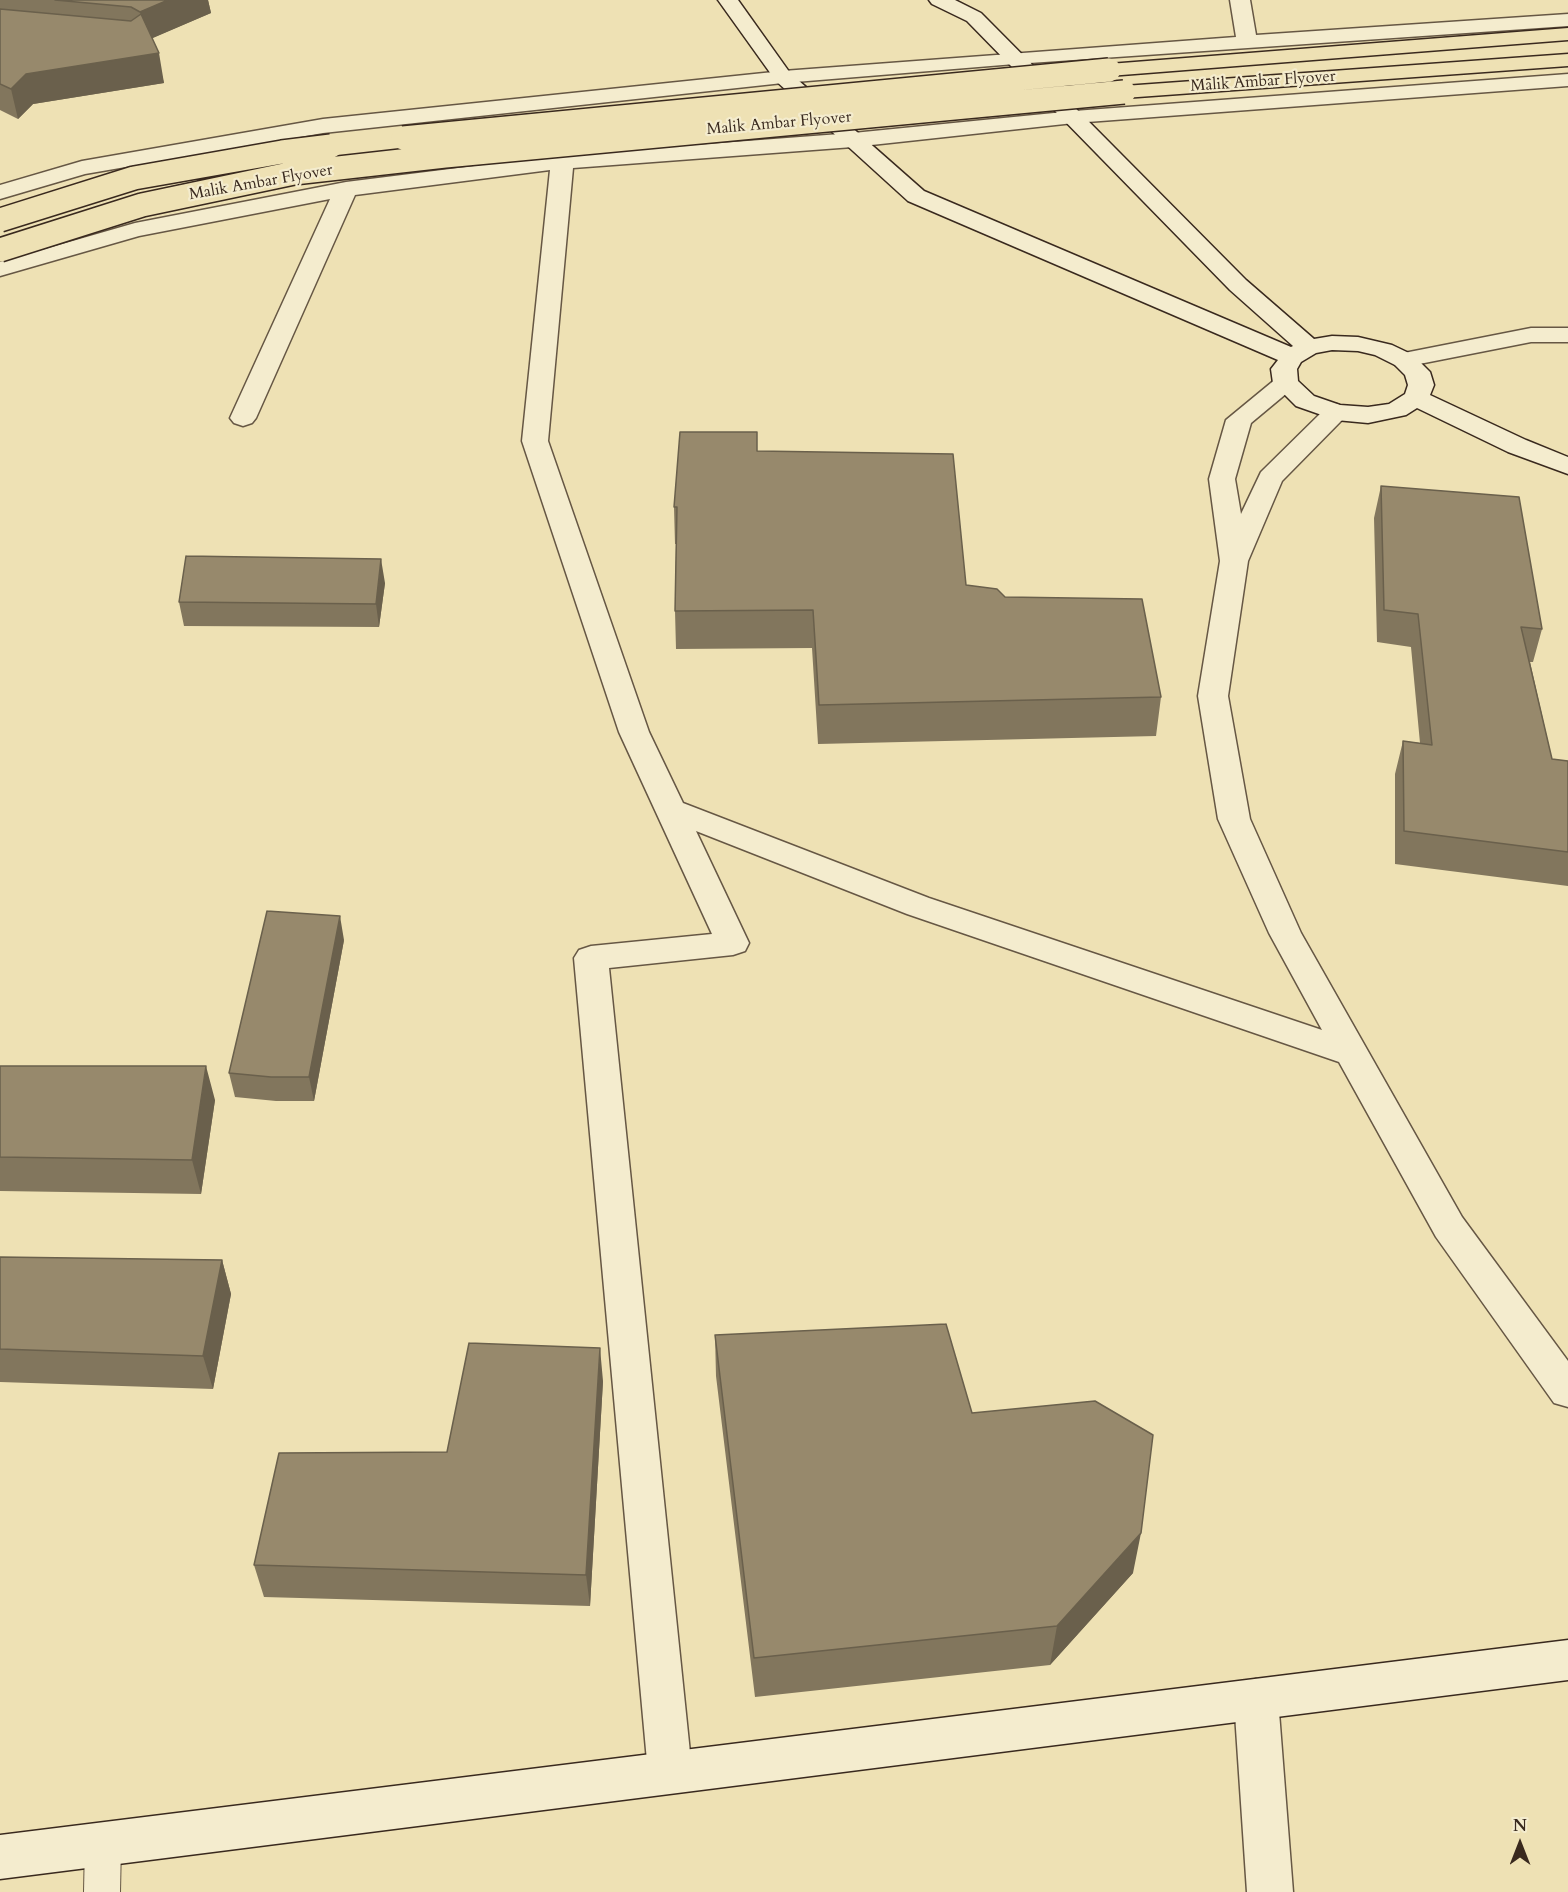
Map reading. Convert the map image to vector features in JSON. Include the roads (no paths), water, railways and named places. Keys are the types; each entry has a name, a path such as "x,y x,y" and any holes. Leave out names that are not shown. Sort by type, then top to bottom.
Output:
{"main road":[{"name":"Malik Ambar Flyover","path":"0,220 134,178 282,152 450,132 1097,71 1568,34"},
{"name":"Malik Ambar Flyover","path":"0,250 142,206 294,173 457,155 1124,92 1568,60"}],"street":[{"path":"728,0 783,77 916,196 1301,352"},
{"path":"939,0 974,17 1301,352"},
{"path":"1240,0 1246,42"},
{"path":"0,192 82,168 323,126 783,77 1015,58 1568,20"},
{"path":"0,269 135,230 346,189 562,162 853,140 1074,117 1568,80"},
{"path":"562,162 535,441 634,732 733,943 591,958 670,1772"},
{"path":"243,418 346,189"},
{"path":"1404,360 1531,335 1568,335"},
{"path":"1332,343 1358,344 1383,350 1404,360 1417,372 1421,385 1416,398 1397,410 1368,415 1336,412 1305,401 1286,383 1284,369 1301,352 1332,343"},
{"path":"1234,561 1222,479 1239,420 1286,383"},
{"path":"1416,398 1517,446 1568,466"},
{"path":"1336,412 1270,478 1234,561 1213,696 1234,819 1286,933 1449,1227 1568,1391"},
{"path":"672,810 918,906 1352,1053"},
{"path":"0,1857 1568,1660"},
{"path":"1256,1699 1270,1892"}],"lane":[{"path":"102,1892 104,1844"}]}
